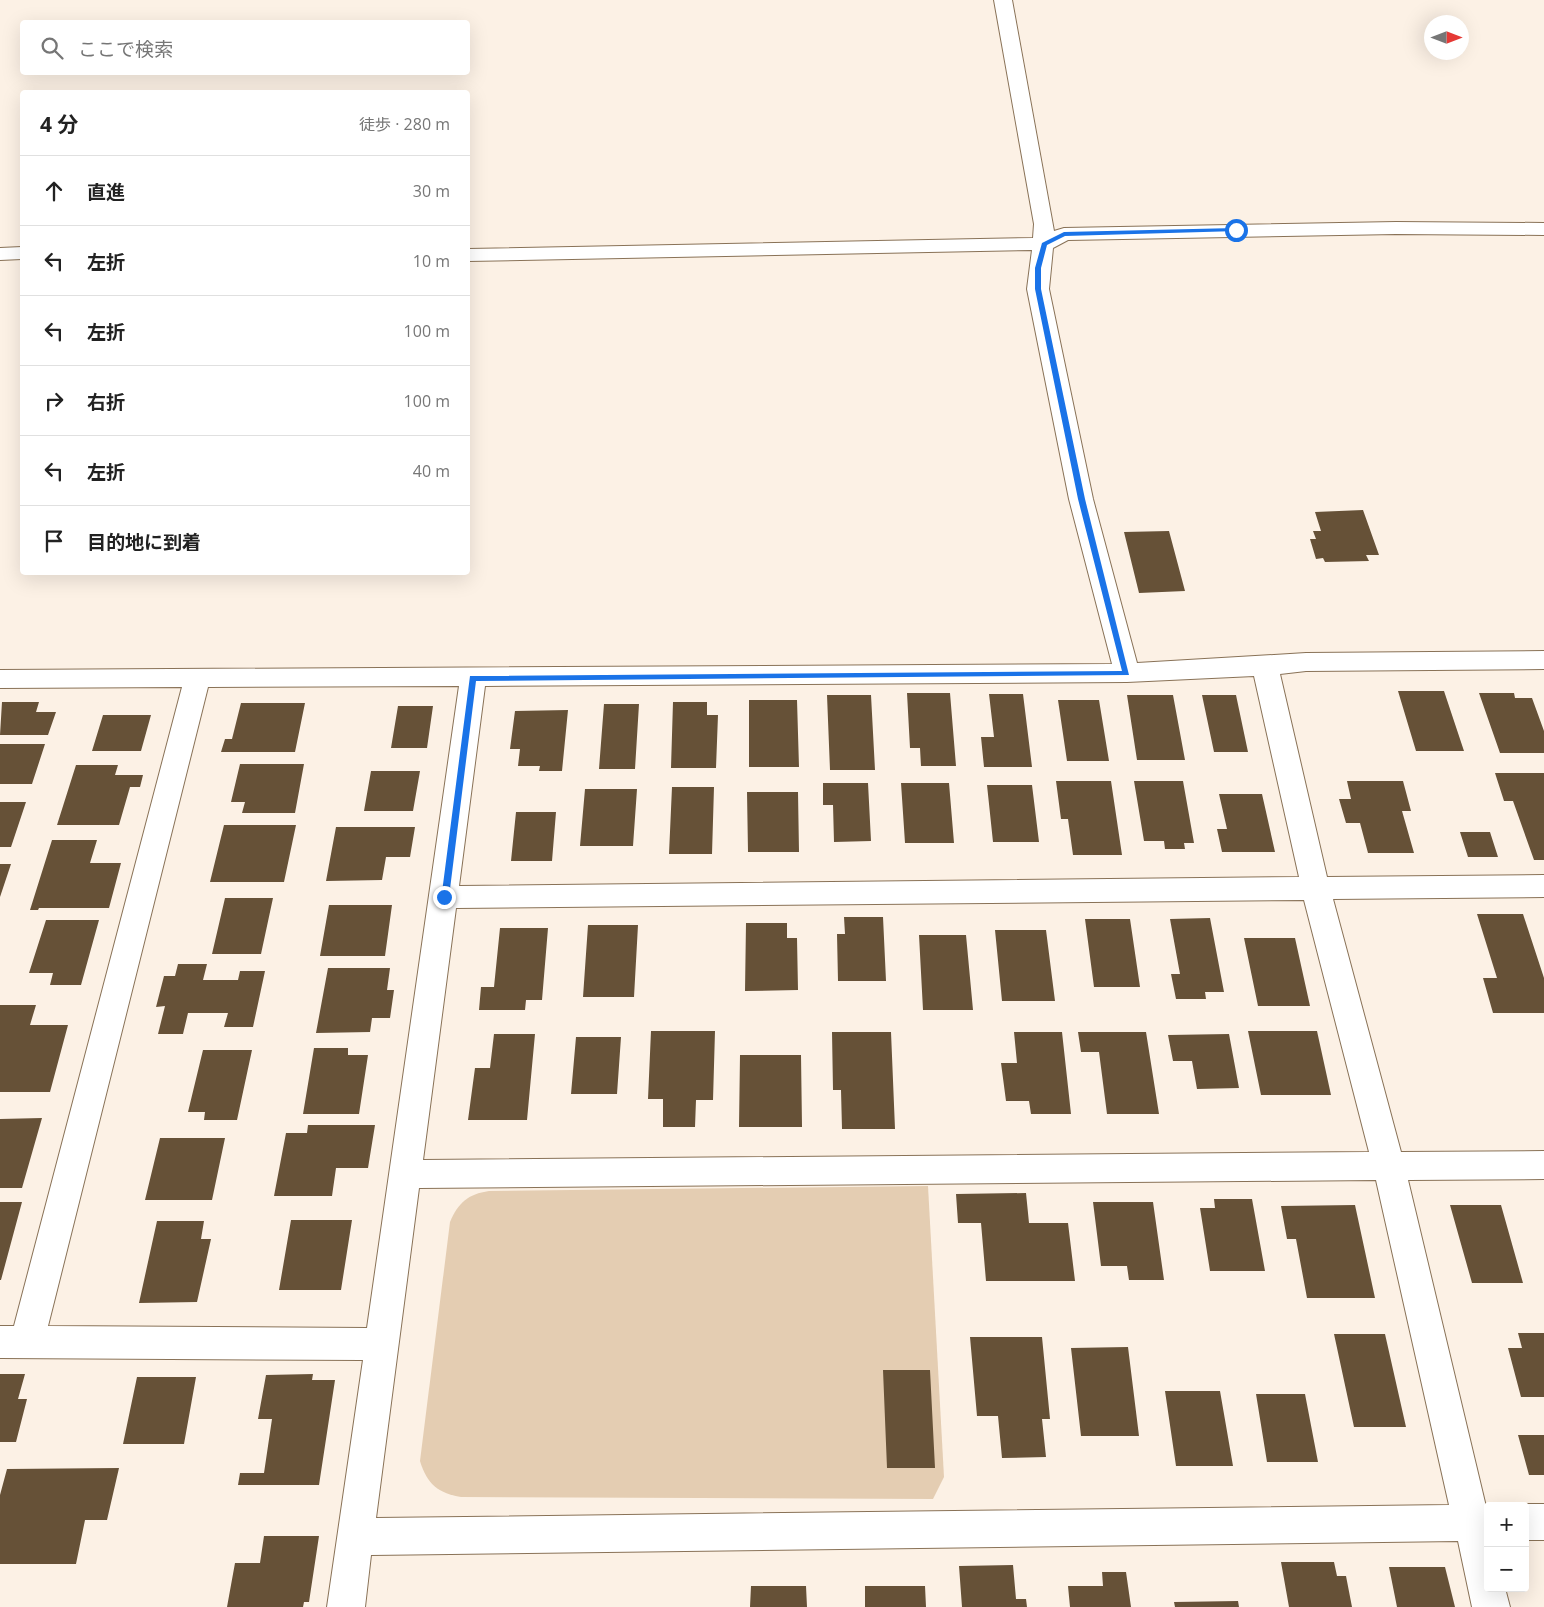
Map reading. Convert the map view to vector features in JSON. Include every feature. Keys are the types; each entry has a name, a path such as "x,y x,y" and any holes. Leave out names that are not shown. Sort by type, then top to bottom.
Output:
{"street":[{"path":"1003,0 1044,224 1044,244 1038,268 1038,289 1089,530 1127,674"},
{"path":"470,255 1044,244 1064,234 1396,228 1544,229"},
{"path":"0,254 20,253"},
{"path":"0,680 1127,674 1306,662 1544,660"},
{"path":"1265,666 1315,886 1480,1523 1491,1607"},
{"path":"196,678 14,1341 382,1344"},
{"path":"346,1607 473,678"},
{"path":"444,897 1315,886 1544,886"},
{"path":"405,1174 1544,1165"},
{"path":"1529,1522 1544,1522"},
{"path":"356,1537 1480,1523"}],"shaded area":[{"path":"928,1186 944,1477 933,1499 461,1497 440,1490 426,1476 420,1461 450,1222 460,1205 475,1194 489,1191"}],"building":[{"path":"1363,510 1379,555 1366,555 1369,561 1325,562 1323,558 1316,559 1310,539 1316,539 1313,531 1321,531 1315,512"},
{"path":"1169,531 1185,591 1139,593 1124,532"},
{"path":"1398,691 1444,691 1464,751 1416,751"},
{"path":"907,693 950,693 956,766 921,766 920,748 910,748"},
{"path":"1479,693 1514,693 1515,698 1532,698 1544,731 1544,753 1500,753"},
{"path":"989,694 1023,694 1032,767 984,767 981,737 994,737"},
{"path":"827,695 871,695 875,770 830,770"},
{"path":"1127,695 1173,695 1185,760 1137,760"},
{"path":"1202,695 1236,695 1248,752 1214,752"},
{"path":"749,700 797,700 799,767 749,767"},
{"path":"1058,700 1099,700 1109,761 1067,761"},
{"path":"2,702 39,702 36,712 56,712 48,735 0,735"},
{"path":"673,702 707,702 707,715 718,715 716,768 671,768"},
{"path":"241,703 305,703 295,752 221,752 225,739 232,739"},
{"path":"604,704 639,704 635,769 599,769"},
{"path":"398,706 433,706 427,748 391,748"},
{"path":"568,710 562,771 539,771 540,766 518,766 520,749 510,749 515,711"},
{"path":"103,715 151,715 141,751 92,751"},
{"path":"0,744 45,744 32,784 0,784"},
{"path":"240,764 304,764 295,813 242,813 245,802 231,802"},
{"path":"76,765 118,765 115,775 143,775 140,787 130,787 119,825 57,825"},
{"path":"371,771 420,771 413,811 364,811"},
{"path":"1495,773 1544,773 1544,860 1534,860 1513,801 1504,801"},
{"path":"1056,781 1111,781 1122,855 1073,855 1068,819 1061,819"},
{"path":"1134,781 1183,781 1194,843 1184,843 1185,849 1165,849 1164,841 1144,841"},
{"path":"1347,781 1403,781 1411,811 1402,811 1414,853 1368,853 1360,823 1346,823 1339,799 1351,799"},
{"path":"823,783 868,783 871,841 834,842 833,805 823,805"},
{"path":"901,783 949,783 954,843 905,843"},
{"path":"987,785 1032,785 1039,842 993,842"},
{"path":"672,787 714,787 712,854 669,854"},
{"path":"585,789 637,789 633,846 580,846"},
{"path":"747,792 798,792 799,852 748,852"},
{"path":"1219,794 1262,794 1275,852 1222,852 1217,829 1227,829"},
{"path":"0,802 26,802 11,847 0,847"},
{"path":"516,812 556,812 552,861 511,861"},
{"path":"224,825 296,825 284,882 210,882"},
{"path":"336,827 415,827 410,857 386,857 382,880 326,881"},
{"path":"1460,832 1490,832 1498,857 1468,857"},
{"path":"52,840 97,840 90,863 121,863 109,908 39,908 38,910 30,910"},
{"path":"0,864 11,864 0,897"},
{"path":"225,898 273,898 261,954 212,954"},
{"path":"329,905 392,905 385,956 320,956"},
{"path":"1477,914 1523,914 1544,978 1544,1013 1493,1013 1483,978 1497,978"},
{"path":"844,917 883,917 886,981 838,981 837,934 845,934"},
{"path":"1210,918 1224,992 1205,992 1206,999 1176,999 1171,974 1180,974 1170,919"},
{"path":"1085,919 1130,919 1140,987 1094,987"},
{"path":"46,920 99,920 81,985 50,985 53,973 29,973"},
{"path":"746,923 787,923 787,938 797,938 798,990 745,991"},
{"path":"588,925 638,925 634,997 583,997"},
{"path":"500,928 548,928 542,1000 526,1000 525,1010 479,1010 481,987 494,987"},
{"path":"995,930 1046,930 1055,1001 1002,1001"},
{"path":"919,935 966,935 973,1010 923,1010"},
{"path":"1244,938 1295,938 1310,1006 1258,1006"},
{"path":"178,964 207,964 203,980 238,980 240,971 265,971 253,1027 224,1027 228,1013 188,1013 183,1034 158,1034 165,1006 156,1007 164,976 175,976"},
{"path":"328,968 390,968 387,990 394,990 390,1018 372,1018 370,1032 316,1033"},
{"path":"0,1005 36,1005 30,1025 68,1025 50,1092 0,1092"},
{"path":"651,1031 715,1031 713,1100 696,1100 695,1127 663,1127 663,1099 648,1099"},
{"path":"1248,1031 1317,1031 1331,1095 1261,1095"},
{"path":"832,1032 891,1032 895,1129 842,1129 841,1090 833,1090"},
{"path":"1014,1032 1062,1032 1071,1114 1031,1114 1029,1101 1006,1101 1001,1063 1017,1063"},
{"path":"1078,1032 1146,1032 1159,1114 1107,1114 1099,1052 1081,1052"},
{"path":"494,1034 535,1034 527,1120 468,1120 475,1068 490,1068"},
{"path":"1229,1034 1239,1088 1197,1089 1192,1061 1173,1061 1168,1035"},
{"path":"576,1037 621,1037 617,1094 571,1094"},
{"path":"314,1048 348,1048 348,1055 368,1055 359,1114 303,1114"},
{"path":"203,1050 252,1050 237,1120 204,1120 205,1112 188,1112"},
{"path":"740,1055 801,1055 802,1127 739,1127"},
{"path":"42,1118 22,1188 0,1188 0,1119"},
{"path":"308,1125 375,1125 368,1168 336,1168 332,1196 274,1196 286,1133 307,1133"},
{"path":"160,1138 225,1138 212,1200 145,1200"},
{"path":"1026,1193 1029,1223 1068,1223 1075,1281 986,1281 981,1223 958,1223 956,1194"},
{"path":"1214,1199 1252,1199 1265,1271 1210,1271 1200,1208 1215,1208"},
{"path":"0,1202 22,1202 1,1280 0,1280"},
{"path":"1093,1202 1153,1202 1164,1280 1129,1280 1127,1266 1101,1266"},
{"path":"1355,1205 1375,1298 1307,1298 1296,1239 1287,1239 1281,1206"},
{"path":"1450,1205 1501,1205 1523,1283 1472,1283"},
{"path":"291,1220 352,1220 341,1290 279,1290"},
{"path":"157,1221 204,1221 201,1239 211,1239 197,1302 139,1303"},
{"path":"1518,1333 1544,1333 1544,1397 1521,1397 1508,1348 1522,1348"},
{"path":"1334,1334 1385,1334 1406,1427 1354,1427"},
{"path":"970,1337 1042,1337 1050,1419 1042,1419 1046,1457 1002,1458 998,1416 977,1416"},
{"path":"1128,1347 1139,1436 1081,1436 1071,1348"},
{"path":"883,1370 930,1370 935,1468 887,1468"},
{"path":"0,1374 25,1374 18,1399 27,1399 16,1442 0,1442"},
{"path":"313,1374 312,1380 335,1380 319,1485 238,1485 240,1473 264,1473 272,1419 258,1419 266,1375"},
{"path":"137,1377 196,1377 184,1444 123,1444"},
{"path":"1165,1391 1220,1391 1233,1466 1176,1466"},
{"path":"1256,1394 1305,1394 1318,1462 1267,1462"},
{"path":"1518,1435 1544,1435 1544,1475 1529,1475"},
{"path":"119,1468 107,1520 85,1520 76,1564 0,1564 0,1495 7,1469"},
{"path":"264,1536 319,1536 309,1602 304,1602 303,1607 227,1607 235,1563 260,1563"},
{"path":"1281,1562 1334,1562 1337,1576 1346,1576 1352,1607 1289,1607"},
{"path":"1013,1565 1016,1599 1026,1599 1027,1607 962,1607 959,1566"},
{"path":"1389,1567 1445,1567 1455,1607 1397,1607"},
{"path":"1102,1572 1126,1572 1131,1607 1070,1607 1068,1586 1103,1586"},
{"path":"751,1586 806,1586 807,1607 750,1607"},
{"path":"865,1586 925,1586 926,1607 865,1607"},
{"path":"1238,1601 1239,1607 1175,1607 1174,1602"}],"route":[{"path":"444,897 473,678 1127,674 1081,499 1038,289 1038,268 1044,244 1064,234 1236,230"}]}
